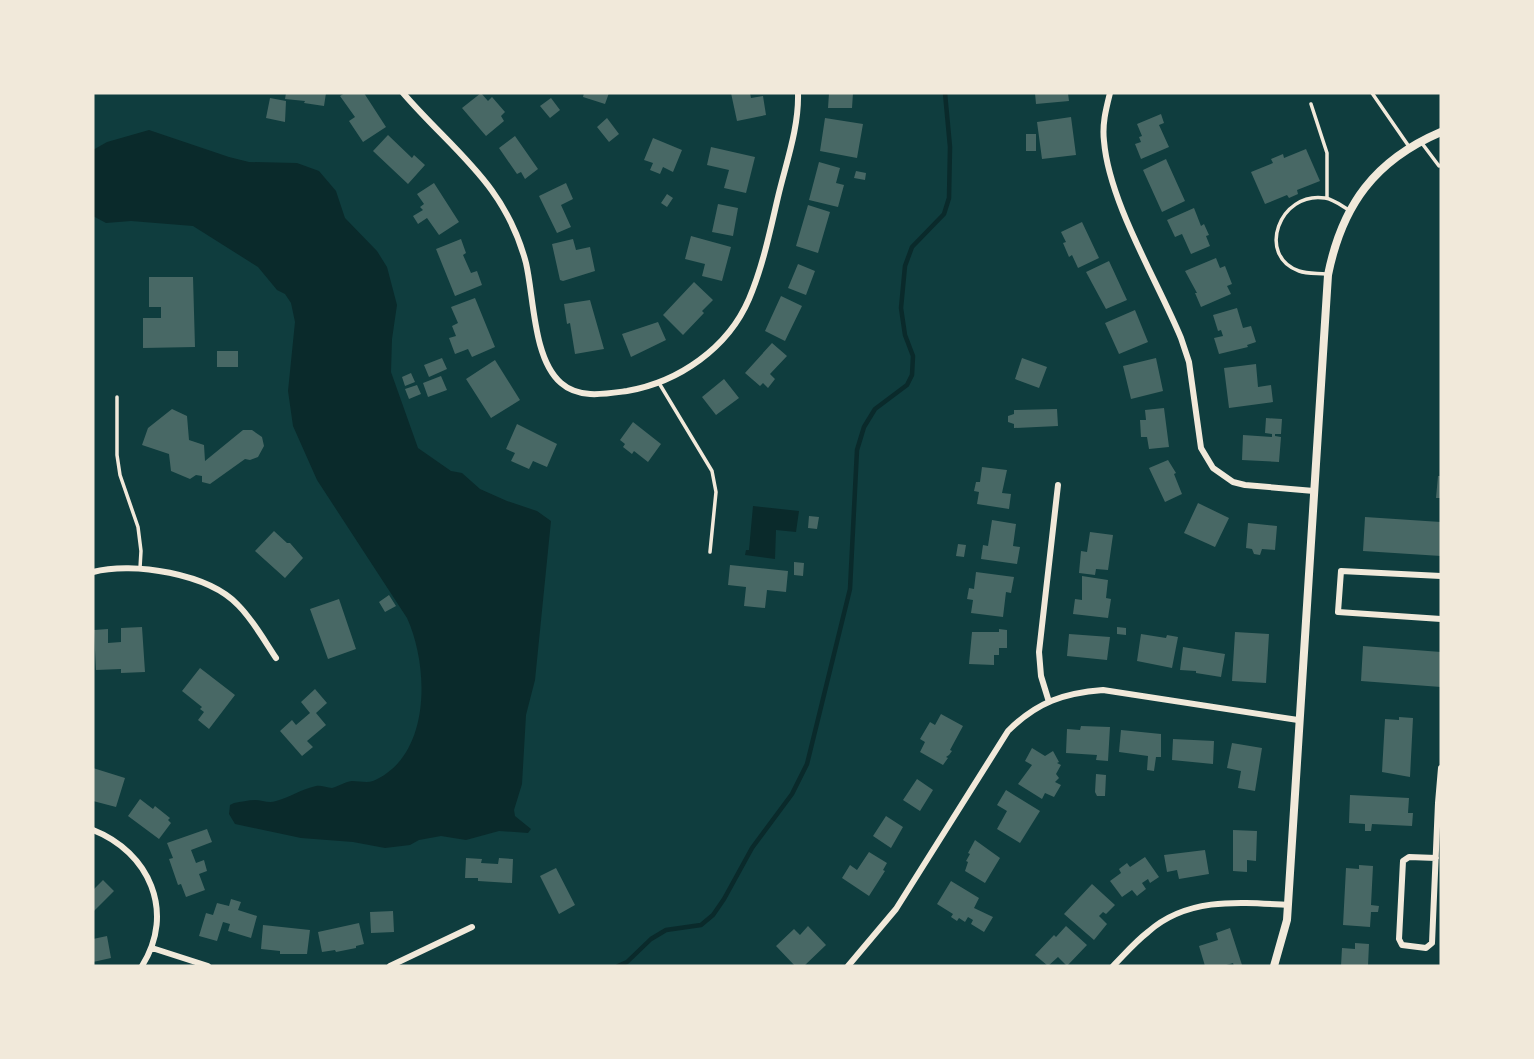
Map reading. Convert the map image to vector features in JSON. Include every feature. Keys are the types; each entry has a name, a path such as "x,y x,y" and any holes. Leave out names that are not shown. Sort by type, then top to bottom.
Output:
{"street":[{"path":"404,93 475,167 507,214 520,242 542,350 553,374 560,382 577,392 594,394 659,383 684,370 705,356 725,335 748,302 763,258 796,122 798,93"},
{"path":"1110,93 1105,116 1104,142 1115,187 1189,362 1201,448 1213,468 1233,482 1314,491"},
{"path":"1274,966 1281,947 1288,905 1328,275 1334,247 1349,210 1362,191 1382,168 1410,148 1441,132"},
{"path":"1049,702 1041,676 1039,652 1058,485"},
{"path":"93,572 141,568 199,582 218,590 237,603 276,658"},
{"path":"1441,576 1341,571 1338,612 1441,619"},
{"path":"848,966 896,909 1008,731 1049,702 1076,692 1103,690 1298,720"},
{"path":"1436,858 1409,858 1403,861 1399,939 1402,945 1426,948 1432,943 1441,768"},
{"path":"93,830 120,843 139,863 149,880 157,923 152,948 142,966"},
{"path":"1113,966 1149,930 1192,908 1215,903 1288,905"},
{"path":"390,966 472,927"},
{"path":"152,948 208,966"}],"lane":[{"path":"1372,93 1410,148"},
{"path":"1311,104 1327,153 1326,198"},
{"path":"1421,142 1439,166 1441,164"},
{"path":"1328,275 1300,271 1289,265 1280,254 1276,229 1282,215 1293,206 1310,199 1326,198 1349,210"},
{"path":"659,383 712,471 716,492 710,552"},
{"path":"117,397 117,455 120,475 138,527 142,551 141,568"}],"water":[{"path":"149,130 249,162 297,163 319,171 336,191 345,218 377,251 387,267 397,305 391,372 418,448 451,471 462,473 480,489 537,511 551,521 535,680 526,715 522,784 514,810 515,816 531,829 528,833 499,831 466,840 441,836 419,840 410,845 385,848 353,842 301,838 235,824 229,814 230,805 234,803 255,800 273,802 316,786 332,788 352,781 371,782 392,769 406,752 415,731 420,708 419,660 407,618 317,480 293,426 288,391 295,322 291,303 285,294 277,290 258,267 193,226 131,221 106,223 93,216 93,150 107,142"},
{"path":"753,506 799,511 796,532 776,530 775,559 745,555 746,550 749,550"}],"building":[{"path":"286,93 326,93 324,106 285,99"},
{"path":"345,93 364,93 386,127 363,142 349,121 355,117 340,96"},
{"path":"481,93 488,101 492,97 505,112 501,116 504,121 486,136 462,108"},
{"path":"584,93 609,93 605,104 583,97"},
{"path":"731,93 750,93 751,98 763,96 766,115 737,121"},
{"path":"829,93 853,93 852,108 828,108"},
{"path":"1035,93 1068,93 1069,101 1036,104"},
{"path":"270,98 286,101 285,122 266,118"},
{"path":"551,98 560,110 550,118 540,106"},
{"path":"1161,114 1164,123 1159,125 1169,147 1141,159 1135,144 1141,142 1139,137 1142,136 1137,124"},
{"path":"1071,117 1076,155 1042,159 1037,122"},
{"path":"607,118 619,134 609,142 597,127"},
{"path":"825,118 863,124 857,158 820,151"},
{"path":"1026,134 1036,134 1036,151 1026,151"},
{"path":"388,135 412,158 414,155 425,165 408,184 373,151"},
{"path":"515,136 538,169 525,179 521,172 517,174 499,148"},
{"path":"653,138 682,150 673,172 663,167 660,174 650,170 653,163 644,160"},
{"path":"711,147 755,157 746,193 724,188 729,170 707,165"},
{"path":"1306,149 1320,181 1297,190 1298,194 1289,198 1287,195 1265,204 1251,172 1273,163 1271,159 1283,154 1284,158"},
{"path":"1166,159 1185,201 1162,212 1143,170"},
{"path":"819,162 840,168 836,183 844,185 838,207 809,200"},
{"path":"856,171 866,173 865,180 854,178"},
{"path":"434,183 459,222 439,235 427,218 418,224 413,216 423,210 420,207 424,204 417,194"},
{"path":"566,183 573,199 561,205 571,227 557,233 539,196"},
{"path":"667,194 673,198 667,207 661,203"},
{"path":"718,204 738,208 733,236 712,232"},
{"path":"808,205 830,212 818,253 796,246"},
{"path":"1194,208 1201,226 1204,224 1209,235 1206,236 1210,246 1191,254 1182,234 1175,237 1167,220"},
{"path":"1082,222 1099,258 1078,268 1072,255 1069,257 1061,232"},
{"path":"691,236 731,247 722,281 702,276 705,264 685,259"},
{"path":"461,239 466,253 463,255 471,273 477,271 482,285 455,296 436,249"},
{"path":"573,239 576,250 590,247 595,271 563,281 560,280 552,244"},
{"path":"1216,258 1220,268 1225,266 1232,284 1227,286 1231,294 1201,307 1185,271"},
{"path":"1109,261 1127,300 1106,309 1086,272"},
{"path":"798,264 815,271 806,295 788,288"},
{"path":"149,277 193,277 195,347 143,348 143,318 161,318 161,307 149,307"},
{"path":"694,282 713,300 683,335 663,315"},
{"path":"781,296 802,306 785,341 765,331"},
{"path":"475,298 495,347 472,357 468,349 455,354 449,338 456,336 452,326 458,323 451,307"},
{"path":"590,300 604,349 575,354 564,304"},
{"path":"1237,308 1243,328 1251,326 1256,342 1247,345 1248,347 1219,354 1214,338 1223,336 1221,330 1218,331 1213,315"},
{"path":"1135,310 1148,342 1119,354 1105,323"},
{"path":"658,322 666,340 631,357 622,334"},
{"path":"772,343 787,356 770,374 775,379 768,388 763,383 760,386 745,373"},
{"path":"217,351 238,351 238,367 217,367"},
{"path":"442,358 447,369 429,377 424,365"},
{"path":"1022,358 1047,367 1039,388 1015,379"},
{"path":"1156,358 1163,391 1131,399 1123,366"},
{"path":"495,360 520,400 491,418 466,379"},
{"path":"1256,364 1258,387 1271,385 1273,402 1229,408 1224,368"},
{"path":"411,373 415,382 405,386 402,377"},
{"path":"441,376 447,390 428,397 423,383"},
{"path":"724,379 739,398 716,415 702,397"},
{"path":"417,385 421,394 409,399 405,389"},
{"path":"1164,408 1169,447 1149,449 1147,437 1141,437 1140,420 1146,420 1145,410"},
{"path":"172,409 187,416 189,440 204,445 205,461 243,430 252,430 262,437 264,446 258,457 245,459 210,484 202,482 202,476 196,475 190,479 171,471 169,454 142,445 148,428"},
{"path":"1057,409 1058,426 1014,428 1014,424 1008,422 1008,416 1014,414 1014,410"},
{"path":"1266,418 1282,419 1281,434 1275,434 1281,437 1279,462 1242,460 1243,435 1272,437 1272,434 1265,433"},
{"path":"633,422 661,444 648,462 634,451 632,454 623,447 625,444 620,440"},
{"path":"517,424 557,444 547,467 533,461 529,469 511,461 515,453 506,449"},
{"path":"1168,460 1176,473 1174,474 1182,494 1165,502 1149,468"},
{"path":"982,467 1007,470 1002,493 1011,494 1009,509 977,504 979,492 974,491 976,482 980,482"},
{"path":"1438,476 1441,476 1441,498 1436,498"},
{"path":"1198,503 1229,518 1215,547 1184,533"},
{"path":"809,516 819,517 817,529 808,528"},
{"path":"1365,517 1441,522 1441,556 1363,551"},
{"path":"992,520 1016,524 1013,546 1020,547 1017,564 981,559 983,545 988,546"},
{"path":"1248,523 1277,526 1275,550 1262,549 1260,555 1246,548"},
{"path":"274,531 290,543 303,558 285,578 255,551"},
{"path":"1090,532 1113,535 1108,570 1096,569 1095,575 1079,573 1081,551 1087,552"},
{"path":"958,544 966,545 964,557 956,556"},
{"path":"794,562 804,563 803,576 794,575"},
{"path":"730,565 788,571 786,592 767,590 765,608 744,606 746,587 728,585"},
{"path":"976,572 1014,577 1011,593 1006,592 1003,617 971,613 973,600 967,599 969,588 974,589"},
{"path":"1082,576 1108,580 1106,598 1111,599 1108,618 1073,614 1075,599 1082,600"},
{"path":"389,595 396,606 385,612 379,602"},
{"path":"339,599 356,649 328,659 310,609"},
{"path":"142,627 145,672 96,670 94,630 108,629 108,643 121,642 121,628"},
{"path":"1117,627 1126,628 1126,635 1117,634"},
{"path":"999,629 1007,630 1007,648 999,648 999,655 994,655 994,665 969,664 972,632 999,632"},
{"path":"1235,632 1269,634 1266,683 1232,681"},
{"path":"1069,634 1110,637 1107,660 1067,656"},
{"path":"1141,634 1178,637 1172,668 1137,661"},
{"path":"1363,646 1441,652 1441,687 1361,681"},
{"path":"1183,647 1225,654 1221,677 1180,670"},
{"path":"200,668 235,695 209,729 198,720 204,712 200,709 202,707 182,691"},
{"path":"315,689 327,703 316,713 326,725 307,741 313,747 302,756 280,731 292,720 296,725 310,713 301,702"},
{"path":"941,714 963,726 943,765 920,752 925,742 920,739 930,722 935,725"},
{"path":"1399,717 1413,718 1410,777 1382,772 1385,719 1399,720"},
{"path":"1081,726 1110,727 1108,761 1096,760 1097,755 1066,753 1067,729 1080,730"},
{"path":"1121,730 1161,734 1161,757 1156,757 1154,771 1147,770 1148,756 1119,752"},
{"path":"1173,739 1214,741 1213,764 1172,760"},
{"path":"1232,743 1262,748 1255,791 1238,788 1241,771 1227,768"},
{"path":"1032,748 1045,756 1053,751 1059,762 1057,763 1061,765 1056,774 1059,778 1055,782 1061,785 1054,797 1045,793 1042,799 1018,784 1032,765 1025,761"},
{"path":"93,768 125,778 116,807 93,801"},
{"path":"1096,774 1106,775 1105,796 1097,796 1095,792"},
{"path":"917,779 933,790 920,811 903,800"},
{"path":"1006,790 1040,811 1020,843 997,829 1007,811 997,805"},
{"path":"1350,795 1409,798 1408,813 1413,813 1412,826 1372,824 1371,831 1365,831 1365,824 1349,823"},
{"path":"140,799 153,809 155,806 170,818 168,820 171,823 159,839 128,816"},
{"path":"886,816 903,827 891,848 873,836"},
{"path":"207,829 212,842 191,850 196,863 204,860 207,871 199,874 205,890 186,897 181,884 178,885 169,859 173,858 167,843"},
{"path":"1233,830 1257,831 1256,861 1247,860 1247,872 1233,871"},
{"path":"975,840 1000,858 985,883 965,871 970,854 968,853"},
{"path":"1205,850 1209,874 1179,879 1177,870 1167,872 1164,855"},
{"path":"869,852 887,863 869,896 842,878 850,865 857,870"},
{"path":"1145,857 1159,877 1150,883 1148,879 1142,883 1146,889 1137,896 1132,890 1122,897 1110,881 1121,873 1119,869 1127,863 1130,867"},
{"path":"466,858 482,859 481,863 498,864 499,858 513,859 512,883 465,878"},
{"path":"1359,865 1373,866 1371,905 1379,906 1378,912 1371,912 1370,927 1343,925 1346,868 1359,869"},
{"path":"556,868 575,905 559,914 540,876"},
{"path":"103,880 114,891 93,912 93,890"},
{"path":"951,881 979,898 974,908 993,917 984,932 971,924 973,920 968,917 965,922 959,918 957,921 951,917 953,914 937,904"},
{"path":"1092,884 1115,905 1106,914 1103,912 1099,916 1107,924 1094,940 1064,914"},
{"path":"231,899 241,902 238,910 257,916 251,938 228,931 230,924 223,922 217,941 199,936 206,913 213,915 217,903 229,906"},
{"path":"393,911 394,932 371,933 370,912"},
{"path":"359,923 364,944 336,952 322,952 318,932"},
{"path":"263,925 310,930 307,954 280,954 280,951 261,949"},
{"path":"808,926 826,945 804,966 795,966 776,946 794,929 800,935"},
{"path":"1066,926 1087,945 1067,966 1058,957 1048,966 1035,955"},
{"path":"1230,928 1242,965 1234,966 1233,963 1205,966 1199,946 1218,940 1216,933"},
{"path":"107,936 111,958 93,962 93,939"},
{"path":"1355,943 1369,944 1368,966 1341,966 1342,948 1355,949"}],"waterway":[{"path":"618,966 627,962 651,939 666,930 701,925 713,915 752,848 792,794 807,764 850,589 857,450 864,427 875,409 907,385 912,375 913,356 905,335 901,308 905,266 912,247 944,214 949,198 950,147 945,93"}]}
